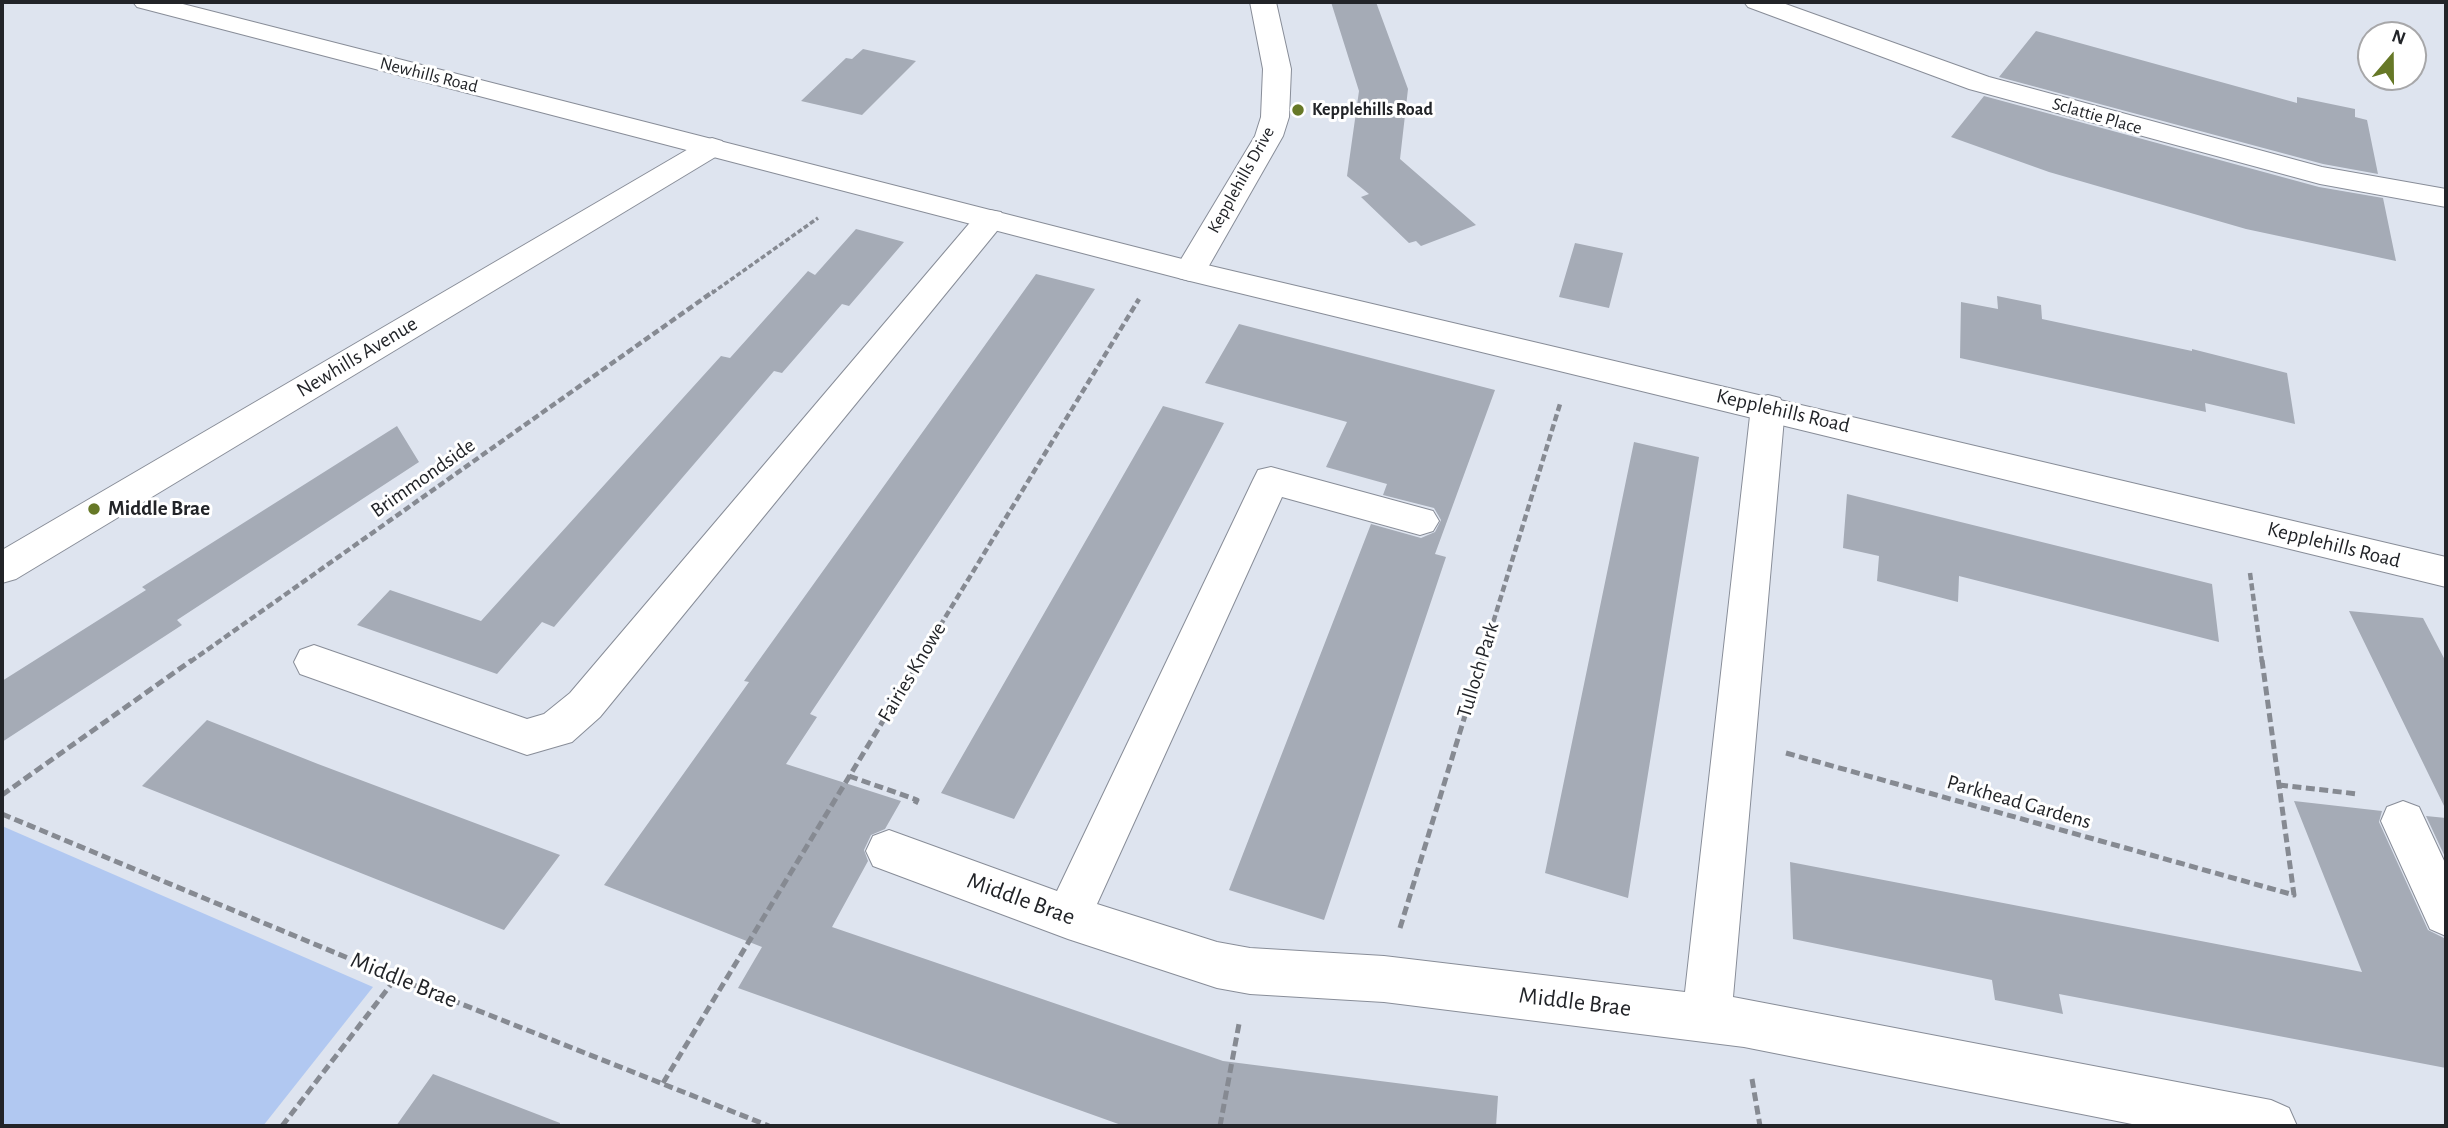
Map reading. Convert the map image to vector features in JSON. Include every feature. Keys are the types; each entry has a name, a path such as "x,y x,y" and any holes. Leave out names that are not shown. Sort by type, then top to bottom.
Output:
{"street":[{"name":"Newhills Road","path":"146,2 712,147"},
{"name":"Kepplehills Drive","path":"1176,267 1244,180 1269,136 1275,117 1277,69 1263,2"},
{"name":"Sclattie Place","path":"1757,2 1979,83 2319,175 2446,198"},
{"path":"1806,21 1828,2"},
{"name":"Kepplehills Road","path":"712,147 1176,267 1768,407 2446,572"},
{"name":"Newhills Avenue","path":"2,568 712,147"},
{"path":"314,662 527,737 557,729 585,705 990,219"},
{"path":"1707,1018 1768,407"},
{"path":"1068,916 1271,480 1420,521"},
{"path":"2403,821 2446,914"},
{"name":"Middle Brae","path":"889,851 1068,916 1217,965 1250,971 1384,979 1707,1018 2271,1126"}],"path":[{"name":"Brimmondside","path":"2,795 863,186"},
{"name":"Fairies Knowe","path":"663,1083 1176,267"},
{"name":"Tulloch Park","path":"1384,979 1573,361"},
{"name":"Parkhead Gardens","path":"1735,739 2294,895 2243,523"},
{"name":"Middle Brae","path":"2,814 397,978 769,1126"},
{"path":"1220,1126 1250,971"},
{"path":"282,1126 397,978"}],"shaded area":[{"path":"2,826 373,987 263,1126 2,1126"}],"building":[{"path":"1331,2 1376,2 1408,89 1400,159 1476,225 1421,246 1416,241 1409,243 1361,197 1369,194 1347,176 1359,91"},
{"path":"2036,31 2297,103 2297,97 2355,109 2355,117 2367,120 2378,174 2323,164 1999,77"},
{"path":"863,49 916,61 862,115 801,101 846,58 852,59"},
{"path":"1984,96 2319,187 2383,198 2396,261 2246,229 2049,172 1951,137"},
{"path":"856,229 904,242 849,306 842,304 782,373 774,371 554,627 542,622 497,674 357,625 390,590 481,621 721,356 730,358 808,271 815,275"},
{"path":"1575,243 1623,253 1609,308 1559,297"},
{"path":"1036,274 1095,289 810,714 817,717 786,764 901,801 885,829 871,835 864,850 868,861 832,927 1223,1061 1498,1096 1496,1126 1124,1126 738,988 762,947 604,885 749,682 744,681"},
{"path":"1997,296 2041,305 2042,319 2192,349 2287,373 2295,424 2205,403 2206,412 1960,358 1961,302 1998,309"},
{"path":"1239,324 1495,390 1435,554 1446,557 1324,920 1229,890 1371,524 1421,538 1435,532 1441,520 1434,508 1383,495 1387,484 1326,467 1347,422 1205,383"},
{"path":"1163,406 1224,423 1014,819 941,793"},
{"path":"397,426 419,462 177,620 182,625 2,742 2,681 146,590 142,587"},
{"path":"1634,442 1699,457 1628,898 1545,873"},
{"path":"1847,494 2212,584 2219,642 1959,576 1958,602 1877,581 1879,556 1843,548"},
{"path":"2349,611 2423,618 2446,662 2446,810"},
{"path":"207,720 560,855 504,930 142,786"},
{"path":"2294,801 2382,811 2379,822 2428,930 2446,939 2446,1068 2059,994 2063,1014 1995,1000 1992,980 1793,939 1790,862 2362,972"},
{"path":"2426,816 2446,818 2446,859"},
{"path":"433,1074 560,1123 560,1126 396,1126"}],"place":[{"name":"Kepplehills Road","path":"1298,110"},
{"name":"Middle Brae","path":"94,509"}]}
